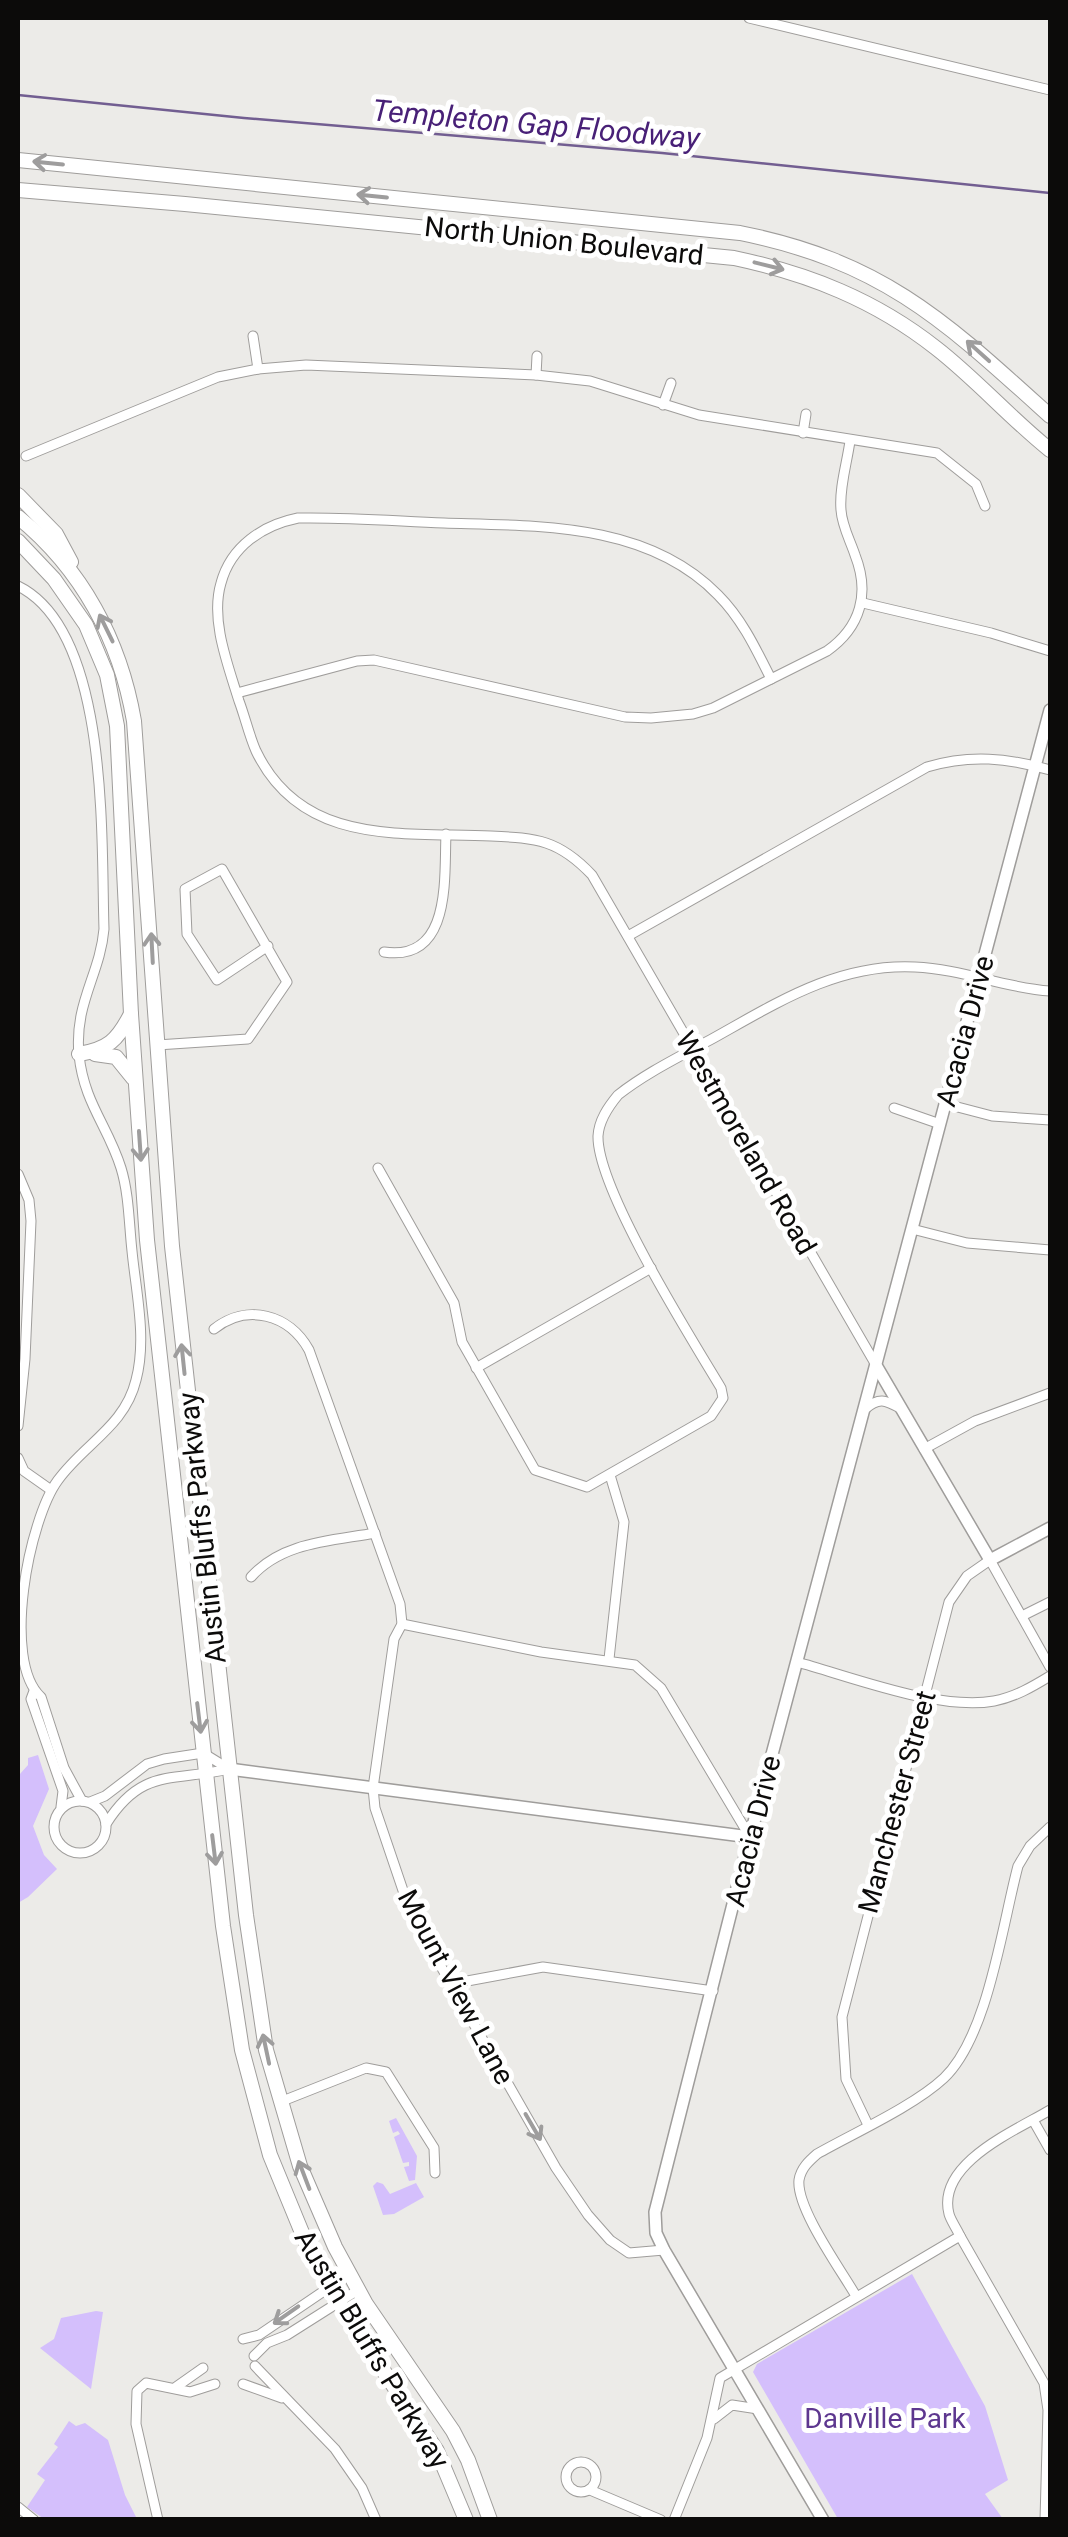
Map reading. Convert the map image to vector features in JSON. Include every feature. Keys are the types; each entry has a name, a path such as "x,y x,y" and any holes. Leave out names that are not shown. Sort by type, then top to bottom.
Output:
{"main road":[{"name":"North Union Boulevard","path":"18,160 740,233 784,242 822,254 900,291 955,330 1050,416"},
{"name":"North Union Boulevard","path":"18,190 734,258 766,265 839,288 899,321 936,348 1050,450"},
{"path":"18,494 56,534 79,582"},
{"name":"Austin Bluffs Parkway","path":"18,517 79,582 114,644 134,721 172,1246 256,1996 280,2102 300,2166 349,2274 453,2432 490,2520"},
{"name":"Austin Bluffs Parkway","path":"18,541 54,579 86,625 97,648 115,714 131,1014 154,1318 205,1774 234,2006 246,2068 278,2180 328,2286 437,2451 466,2520"},
{"path":"18,554 54,579"},
{"path":"79,1054 113,1043 131,1014 146,1038 157,1045"},
{"path":"79,1054 116,1057 136,1083"}],"street":[{"path":"749,18 1050,90"},
{"path":"253,336 258,369"},
{"path":"395,369 396,356"},
{"path":"536,375 537,356"},
{"path":"26,456 218,378 258,369 306,365 536,375 590,381 699,416 937,452 976,484 985,506"},
{"path":"663,405 671,383"},
{"path":"804,433 806,414"},
{"path":"237,693 356,661 374,660 625,717 694,714 839,642 856,619 862,603 861,570 840,514 850,441"},
{"name":"Westmoreland Road","path":"770,679 744,628 718,594 682,568 627,542 564,527 298,518 280,522 254,536 239,549 222,578 217,611 252,740 267,769 292,796 312,811 358,830 535,838 560,847 592,875 1050,1667"},
{"path":"18,586 42,603 62,632 85,686 94,730 104,929 101,952 82,1004 79,1054 88,1100 116,1153 124,1180 140,1352 136,1379 123,1410 106,1433 66,1470 38,1516 22,1606 23,1649 34,1691 41,1698 64,1768 86,1801 101,1811 106,1824"},
{"path":"862,603 1050,651"},
{"name":"Acacia Drive","path":"664,2250 656,2232 654,2212 1050,710"},
{"path":"628,936 927,767 967,758 992,758 1050,770"},
{"path":"303,825 312,811"},
{"path":"384,952 404,955 421,945 436,924 443,902 446,834"},
{"path":"157,1045 248,1040 287,982 268,946 222,869 185,889 188,934 217,980 268,946"},
{"path":"378,1168 454,1303 462,1342 535,1470 588,1487 711,1416 723,1398 721,1388 651,1268 606,1172 598,1131 618,1095 798,990 851,973 915,967 1050,991"},
{"path":"946,1104 992,1116 1050,1120"},
{"path":"894,1108 940,1124"},
{"path":"18,1174 30,1209 26,1355 18,1426"},
{"path":"912,1230 967,1243 1050,1250"},
{"path":"476,1368 651,1268"},
{"name":"Mount View Lane","path":"214,1329 237,1316 260,1314 290,1326 302,1336 400,1604 402,1624 394,1638 373,1788 375,1808 407,1903 556,2168 588,2216 610,2240 630,2253 664,2250"},
{"path":"924,1449 974,1421 1050,1393"},
{"path":"863,1411 884,1400 900,1408"},
{"path":"18,1458 21,1473 51,1490"},
{"path":"609,1659 624,1522 610,1475"},
{"name":"Manchester Street","path":"868,2125 842,2064 842,2017 954,1592 967,1576 990,1560 1050,1528"},
{"path":"251,1577 264,1562 289,1549 375,1532"},
{"path":"1022,1616 1050,1602"},
{"path":"402,1624 541,1652 635,1664 652,1678 750,1837"},
{"path":"798,1662 924,1697 956,1702 992,1702 1050,1676"},
{"path":"34,1691 31,1699 63,1790 54,1821 55,1835 62,1846 75,1853 99,1846 106,1824 126,1796 145,1784 228,1769 750,1837"},
{"path":"60,1809 70,1802 105,1796 147,1764 204,1754 228,1769"},
{"path":"856,2296 802,2202 803,2169 817,2154 936,2085 962,2056 978,2019 1018,1866 1030,1846 1050,1827"},
{"path":"451,1984 543,1967 713,1991"},
{"path":"280,2102 366,2068 386,2072 434,2148 435,2172"},
{"path":"1045,2520 1048,2410 1044,2383 960,2236 949,2214 949,2201 956,2177 981,2150 1050,2110"},
{"path":"1034,2120 1050,2150"},
{"path":"674,2520 712,2421 720,2378 960,2236"},
{"path":"664,2250 824,2520"},
{"path":"243,2339 259,2335 349,2274"},
{"path":"358,2290 288,2334 266,2343 255,2361 283,2399 316,2427 349,2467 376,2520"},
{"path":"176,2387 203,2368"},
{"path":"158,2520 136,2424 136,2397 146,2383 190,2392 215,2384"},
{"path":"243,2384 283,2399"},
{"path":"712,2421 732,2405 760,2410"},
{"path":"590,2490 661,2520"},
{"path":"18,2508 34,2520"}],"green space":[{"path":"38,1755 49,1789 33,1826 44,1855 57,1869 18,1903 18,1771 20,1774 28,1765 28,1758"},
{"path":"396,2118 417,2156 415,2180 409,2181 404,2167 409,2162 403,2163 394,2137 400,2134 393,2133 389,2121"},
{"path":"377,2182 390,2194 416,2183 424,2197 394,2214 383,2215 373,2186"},
{"name":"Danville Park","path":"912,2274 985,2406 1008,2480 985,2494 1003,2519 838,2519 753,2372 757,2364"},
{"path":"103,2312 91,2389 40,2348 54,2339 61,2318"},
{"path":"69,2421 76,2426 85,2423 108,2440 137,2519 44,2519 27,2507 45,2480 37,2474 58,2447 54,2444"}],"waterway":[{"name":"Templeton Gap Floodway","path":"18,95 662,153 1050,193"}]}
